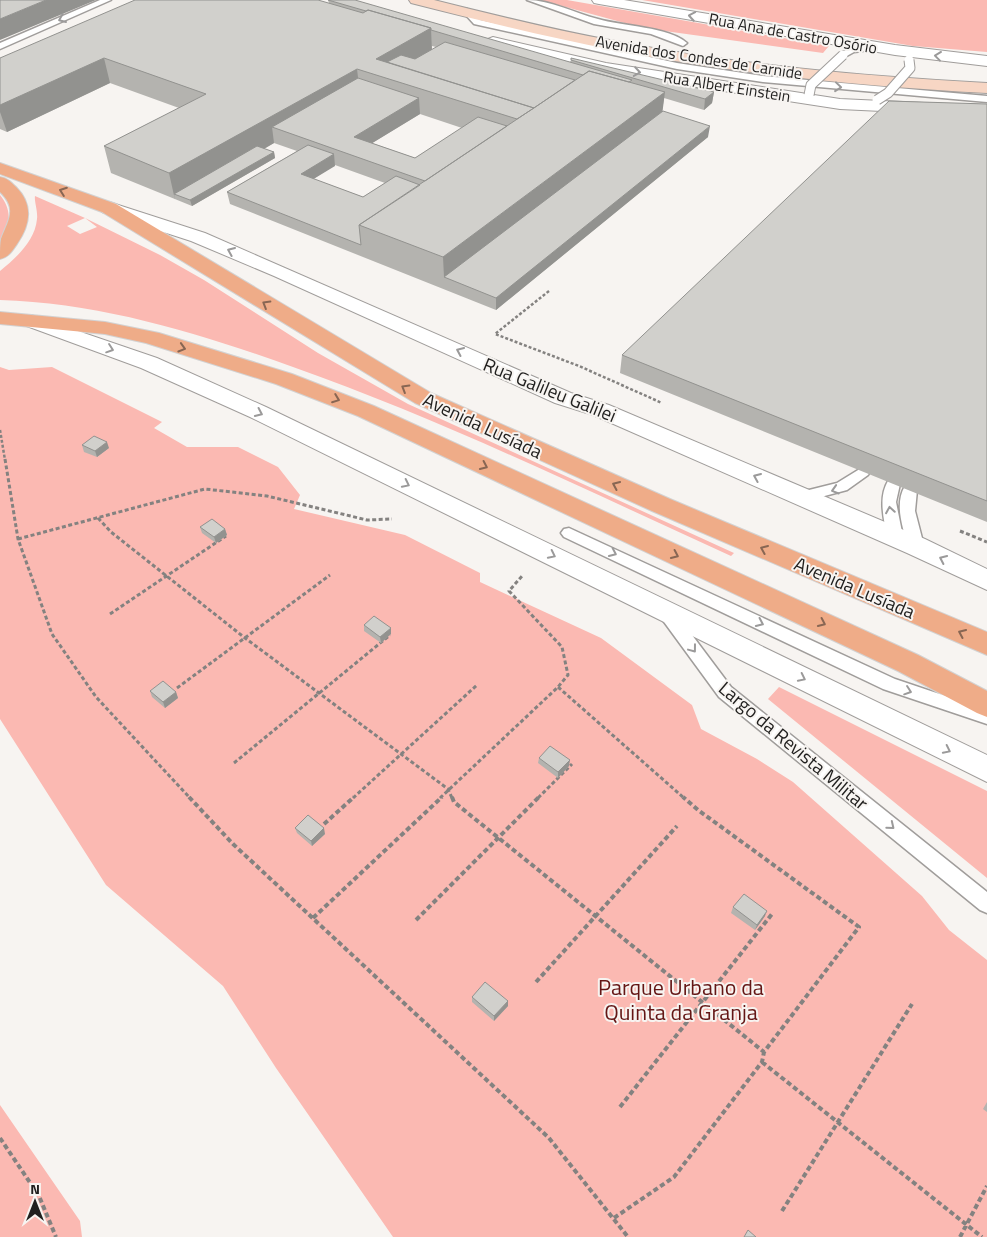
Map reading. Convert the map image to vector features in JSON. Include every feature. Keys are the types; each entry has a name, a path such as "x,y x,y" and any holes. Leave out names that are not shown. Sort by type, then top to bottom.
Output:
{"main road":[{"name":"Avenida dos Condes de Carnide","path":"416,0 472,17 576,38 708,61 858,79 987,88"},
{"path":"401,3 431,19"},
{"name":"Avenida dos Condes de Carnide","path":"515,7 610,30 768,56 854,66 987,74"},
{"name":"Avenida Lusíada","path":"0,168 109,208 423,398 661,505 987,644"},
{"path":"0,182 17,200 19,216 16,230 0,253"},
{"name":"Avenida Lusíada","path":"0,318 105,328 151,338 284,380 366,411 899,659 987,705"}],"street":[{"name":"Rua Ana de Castro Osório","path":"599,0 895,50 987,60"},
{"name":"Rua Albert Einstein","path":"484,40 606,68 809,97 858,106 984,114"},
{"name":"Rua Galileu Galilei","path":"109,208 226,248 563,398 601,410 905,541 987,580"},
{"path":"31,321 167,371 266,416 987,770"}],"lane":[{"path":"0,46 107,0"},
{"path":"531,0 597,22 653,32 683,42"},
{"path":"472,17 485,29 531,42 612,58"},
{"path":"472,17 677,66 762,79 987,100"},
{"path":"484,40 526,60"},
{"path":"809,97 811,85 843,55 852,50 877,47"},
{"path":"858,106 877,100 888,93 910,68 908,60 895,50"},
{"path":"911,108 934,119"},
{"path":"802,497 834,491 848,486 863,472"},
{"path":"893,484 889,502 905,541"},
{"path":"905,541 907,498 910,490"},
{"path":"569,532 889,684 987,718"},
{"name":"Largo da Revista Militar","path":"664,610 725,692 987,904"}],"path":[{"path":"549,291 495,334 578,366"},
{"path":"0,430 18,539 52,634 96,696 233,844 549,1138 628,1237"},
{"path":"18,539 205,489 267,496 367,520 392,520"},
{"path":"98,518 111,532 245,638 448,789 454,802 764,1052"},
{"path":"110,614 226,536"},
{"path":"177,688 330,575"},
{"path":"314,918 448,789 558,687 568,674 562,647 509,591 522,576"},
{"path":"234,763 390,635"},
{"path":"324,824 477,685"},
{"path":"558,687 698,810 859,927 764,1052 762,1062 674,1177 614,1218"},
{"path":"416,920 572,764"},
{"path":"536,982 677,826"},
{"path":"620,1107 772,914"},
{"path":"782,1211 912,1004"},
{"path":"762,1062 982,1237"},
{"path":"0,1138 39,1196 56,1237"},
{"path":"960,1237 987,1186"}],"green space":[{"path":"540,0 567,0 829,46 823,53 643,28"},
{"path":"642,0 987,0 987,52 913,46"},
{"path":"0,195 7,207 9,218 0,242"},
{"path":"35,196 85,218 160,255 204,280 318,353 408,404 734,553 731,556 514,457 404,410 257,354 149,322 112,314 38,302 0,300 0,271 24,248 33,235 37,216","holes":["85,218 97,227 80,234 67,226"]},
{"name":"Parque Urbano da Quinta da Granja","path":"0,367 9,370 52,367 162,422 154,428 187,447 238,447 278,467 300,495 294,509 405,535 480,573 480,582 601,638 692,705 701,729 757,759 793,782 922,896 949,930 987,960 987,1237 393,1237 276,1068 223,986 106,885 0,719"},
{"path":"779,687 987,791 987,878 768,699"},
{"path":"0,1105 80,1221 82,1237 0,1237"}],"building":[{"path":"0,0 46,0 0,19"},
{"path":"135,0 318,0 363,13 368,10 431,28 376,59 534,108 517,119 357,69 169,173 104,146 206,94 104,58 0,105 0,58"},
{"path":"328,0 355,0 632,80 629,82 589,71 583,75 431,30 431,28"},
{"path":"445,42 575,80 534,108 387,62 401,55 415,59"},
{"path":"571,58 714,92 705,99 571,60"},
{"path":"589,71 665,92 443,257 359,225"},
{"path":"358,78 419,98 354,137 415,158 478,117 507,126 425,181 272,127"},
{"path":"889,101 987,104 987,501 622,355"},
{"path":"663,111 710,126 496,298 444,277"},
{"path":"308,145 334,154 301,174 363,197 396,176 420,185 359,225 361,245 227,192"},
{"path":"257,146 274,152 190,200 174,194"},
{"path":"94,436 107,442 95,451 82,445"},
{"path":"212,519 225,529 214,537 200,527"},
{"path":"374,616 391,628 380,637 364,625"},
{"path":"163,681 176,692 163,702 150,691"},
{"path":"550,746 570,760 558,772 539,758"},
{"path":"308,815 324,828 311,841 295,828"},
{"path":"744,894 767,911 757,925 733,907"},
{"path":"485,982 508,1001 494,1016 472,997"},
{"path":"748,1230 756,1237 744,1237"}]}
